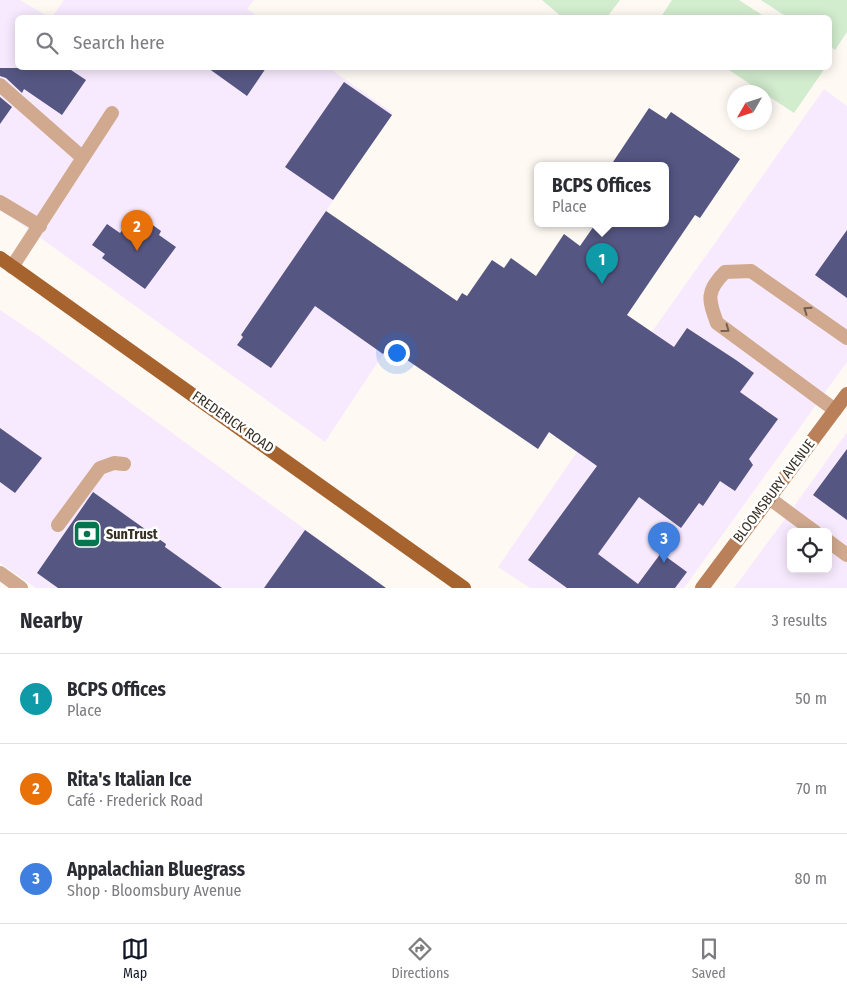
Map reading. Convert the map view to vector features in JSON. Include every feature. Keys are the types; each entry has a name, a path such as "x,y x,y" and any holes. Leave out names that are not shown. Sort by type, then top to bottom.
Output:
{"main road":[{"name":"FREDERICK ROAD","path":"0,258 464,588"},
{"name":"BLOOMSBURY AVENUE","path":"702,588 847,394"}],"lane":[{"path":"0,85 83,158"},
{"path":"12,267 112,113"},
{"path":"0,202 40,226"},
{"path":"835,410 718,323 709,301 713,284 725,272 751,271 847,338"},
{"path":"58,525 100,468 114,463 124,464"},
{"path":"769,498 810,528"},
{"path":"832,544 847,555"},
{"path":"0,573 21,588"}],"shaded area":[{"path":"0,0 20,0 46,15 15,15 15,70 332,70 393,113 326,211 430,283 325,442 0,209"},
{"path":"64,0 254,0 247,9 256,15 53,15"},
{"path":"824,89 847,106 847,362 684,588 530,588 498,567 577,452 657,510 571,446"},
{"path":"0,310 386,588 36,588 0,563"},
{"path":"847,432 847,588 734,588 785,519"}],"green space":[{"path":"542,0 620,0 609,15 560,15"},
{"path":"672,0 739,0 762,15 662,15"},
{"path":"761,0 847,0 847,32 835,50 832,48 832,15 784,15"},
{"path":"729,70 824,70 794,113 772,98 772,85 752,85"}],"building":[{"path":"0,68 15,68 15,70 71,70 86,80 62,115 24,89 22,93 6,78 0,76"},
{"path":"211,70 265,70 247,96"},
{"path":"344,82 392,115 333,200 285,167"},
{"path":"0,97 12,107 0,124"},
{"path":"649,108 666,119 671,112 740,159 700,218 695,215 627,315 674,347 687,328 736,360 754,373 740,392 778,419 749,459 753,465 735,491 720,481 703,506 699,503 681,528 639,497 598,554 638,584 661,553 687,572 675,588 567,588 528,560 597,466 549,432 538,449 388,347 383,354 315,306 271,368 237,345 243,337 241,335 326,211 457,301 462,293 467,296 492,260 504,268 511,258 536,276 564,234 580,246 593,227 669,227 669,162 613,162"},
{"path":"133,215 141,222 143,218 161,231 159,235 176,247 145,289 102,258 105,254 92,245 107,224 120,233"},
{"path":"847,230 847,298 815,275"},
{"path":"0,428 42,458 15,493 0,482"},
{"path":"847,449 847,520 813,495"},
{"path":"93,492 166,544 165,547 222,588 58,588 37,573"},
{"path":"305,530 386,588 264,588"}],"place":[{"name":"Rita's Italian Ice","path":"137,251"},
{"name":"BCPS Offices","path":"602,284"},
{"name":"SunTrust","path":"87,534"},
{"name":"Appalachian Bluegrass","path":"664,563"}]}
